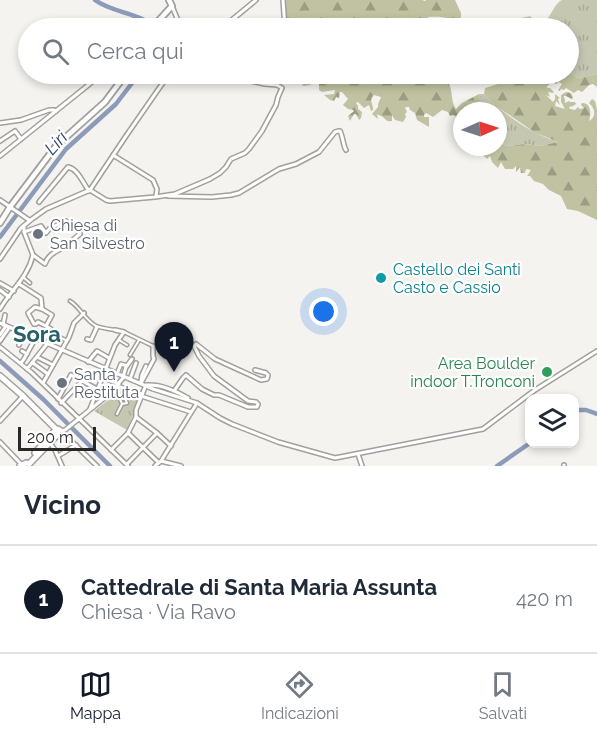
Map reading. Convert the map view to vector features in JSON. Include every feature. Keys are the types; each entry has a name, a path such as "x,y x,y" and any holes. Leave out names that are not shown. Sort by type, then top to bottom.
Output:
{"main road":[{"path":"1,380 23,396 57,434 26,465"}],"street":[{"path":"234,18 256,0"},
{"path":"283,0 284,18"},
{"path":"160,18 171,3"},
{"path":"171,3 177,18"},
{"path":"0,156 90,84"},
{"path":"0,223 56,147 105,102 118,84"},
{"path":"0,260 23,226 39,213 90,190 162,84"},
{"path":"167,196 214,177 225,169 231,159 249,149 262,131 282,88 266,84"},
{"path":"0,123 21,120 50,110 56,111"},
{"path":"0,141 15,131 21,139"},
{"path":"39,202 68,166 83,179 90,190 110,201 167,196 212,197 239,193 279,169 296,164 319,152 335,132 340,131 346,150"},
{"path":"113,155 155,183 157,192 155,197"},
{"path":"0,200 31,220"},
{"path":"23,226 24,232 33,255 45,264 46,259 80,234 76,227 70,230 66,221 50,228 46,233 41,226 24,232"},
{"path":"1,306 24,277 33,255"},
{"path":"24,277 30,283"},
{"path":"0,283 14,291"},
{"path":"19,284 41,298 42,309"},
{"path":"0,290 8,298"},
{"path":"0,296 8,298"},
{"path":"70,301 84,313 92,324 124,332 153,346 154,358 141,383"},
{"path":"46,326 52,315 35,308 28,313 36,326 38,322 67,341"},
{"path":"43,383 67,341 74,323 84,313"},
{"path":"0,341 5,315"},
{"path":"4,326 130,380 197,403 220,418 278,442 334,458 483,429 535,390 597,351"},
{"path":"0,335 4,326"},
{"path":"87,339 91,340 98,327"},
{"path":"90,409 110,358 113,344 124,332"},
{"path":"27,369 53,333"},
{"path":"19,345 23,334"},
{"path":"21,363 35,339"},
{"path":"119,340 127,345"},
{"path":"62,466 55,450 57,434 78,420 118,385 139,340"},
{"path":"174,391 186,375 202,389 214,395 252,408 257,407 256,402 248,401 214,376 199,356 194,345 196,344 215,359 259,380 267,379 266,373 255,370"},
{"path":"0,347 43,383 78,420 127,465 157,433"},
{"path":"22,351 27,354"},
{"path":"88,362 97,351 110,358"},
{"path":"37,357 53,365"},
{"path":"33,363 49,374"},
{"path":"130,380 136,363 146,366 141,383"},
{"path":"117,374 121,364 127,366"},
{"path":"58,399 71,375 108,395"},
{"path":"102,377 129,390 192,412"},
{"path":"62,403 82,381"},
{"path":"146,385 174,391 192,401"},
{"path":"111,450 128,433 136,417 136,410 146,385"},
{"path":"117,414 122,404 120,399 125,398 129,390"},
{"path":"0,421 23,396"},
{"path":"158,463 197,403"},
{"path":"136,417 171,446"},
{"path":"128,433 158,463 181,466"},
{"path":"57,434 64,434 97,466"},
{"path":"0,442 26,465"},
{"path":"58,456 76,445"},
{"path":"358,454 362,466"}],"green space":[{"path":"285,0 455,0 461,13 461,18 286,18"},
{"path":"562,0 597,0 597,74 579,78 579,18 548,18"},
{"path":"597,74 597,87 593,84 589,85 582,92 578,90 574,93 566,88 558,90 562,84 579,84 579,78"},
{"path":"319,84 449,84 453,102 453,115 450,116 448,112 442,110 433,117 426,113 424,117 429,117 429,127 417,120 415,113 409,107 405,108 407,112 403,122 395,120 392,115 392,121 377,114 378,119 372,114 378,107 381,97 374,95 371,101 373,110 371,111 369,105 364,108 358,102 356,103 362,112 361,118 359,120 354,114 350,121 348,116 354,111 343,105 348,99 342,92 334,101 324,95 334,94 335,90 322,92 319,90"},
{"path":"498,84 549,84 547,88 554,93 548,92 550,97 546,95 553,102 555,94 560,98 558,99 560,105 556,101 555,106 565,109 561,102 561,95 566,92 571,93 572,99 564,96 565,103 575,102 576,104 569,107 575,110 578,107 584,108 582,103 588,105 589,121 594,112 589,103 592,99 595,101 597,110 597,220 578,211 567,209 561,196 527,176 531,170 526,169 525,173 521,173 520,167 516,172 516,166 513,169 505,169 501,162 498,168 492,162 490,156 507,156 507,146 525,144 541,146 558,142 534,132 507,113 507,102 492,102 484,94 485,88"},
{"path":"479,94 484,94 493,102 480,102"},
{"path":"479,94 480,102 464,102"},
{"path":"507,114 529,129 559,142 541,146 525,144 507,146"},
{"path":"122,389 139,395 140,398 127,430 94,411"}],"waterway":[{"name":"Liri","path":"95,0 110,8 140,18"},
{"name":"Liri","path":"0,237 66,149 116,104 131,84"},
{"name":"Liri","path":"0,361 43,399 110,466"},
{"name":"Liri","path":"579,410 597,414"},
{"name":"Liri","path":"497,466 525,446"}],"place":[{"name":"Chiesa di San Silvestro","path":"38,234"},
{"name":"Castello dei Santi Casto e Cassio","path":"381,278"},
{"name":"Cattedrale di Santa Maria Assunta","path":"174,372"},
{"name":"Area Boulder indoor T.Tronconi","path":"547,372"},
{"name":"Santa Restituta","path":"62,383"}],"district":[{"name":"Sora","path":"37,334"}]}
